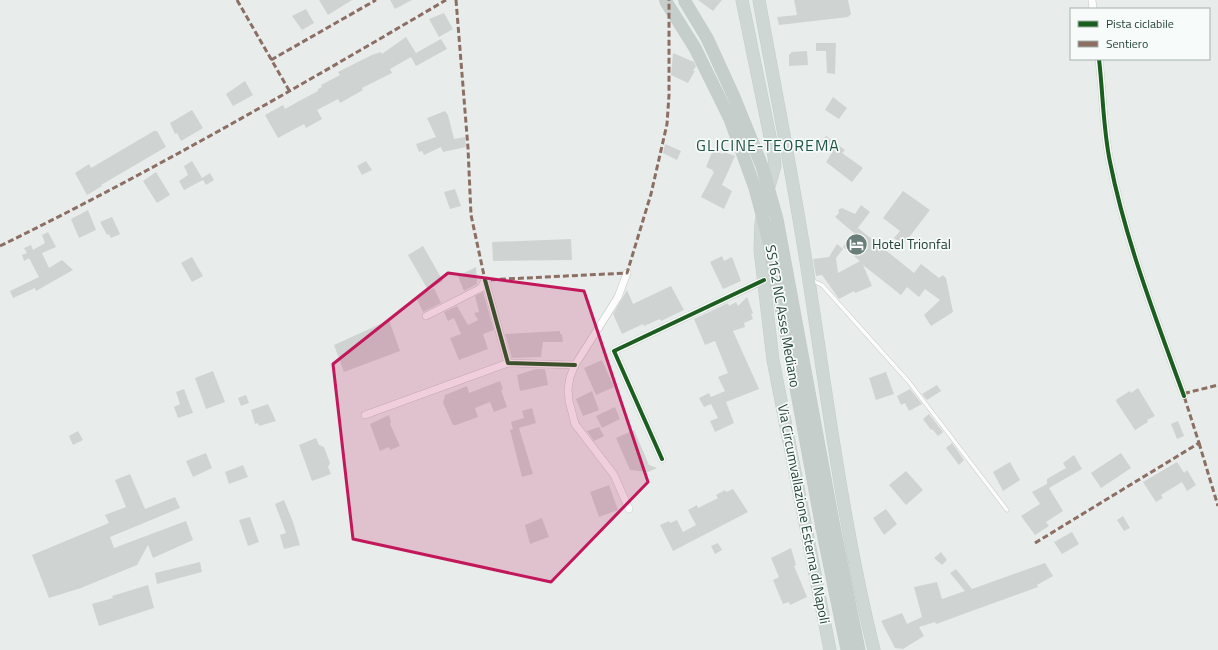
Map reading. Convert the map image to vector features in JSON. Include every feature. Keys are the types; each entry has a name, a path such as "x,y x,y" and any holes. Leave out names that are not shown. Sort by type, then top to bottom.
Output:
{"highway":[{"name":"SS162 NC Asse Mediano","path":"665,0 695,48 730,119 755,188 768,237 828,527 860,650"},
{"name":"SS162 NC Asse Mediano","path":"684,0 707,38 734,97 762,166 777,219 847,650"}],"main road":[{"name":"Via Circumvallazione Esterna di Napoli","path":"742,0 775,166 765,200 761,223 760,250 773,360 830,650"},
{"path":"759,0 809,279 832,435 874,650"}],"street":[{"path":"1099,60 1110,160 1118,196 1139,270 1184,396"},
{"path":"627,273 618,297 575,364 570,377 568,389 572,416 575,424 614,475 629,509"},
{"path":"426,316 482,288 485,280 508,363"},
{"path":"662,459 614,351 764,280"},
{"path":"364,416 508,363 575,364"}],"lane":[{"path":"809,279 822,285 909,382 1007,510"}],"highlighted area":[{"path":"448,273 584,291 648,482 551,582 353,539 333,364"}],"building":[{"path":"319,0 352,0 328,15"},
{"path":"390,0 412,0 395,9"},
{"path":"698,0 722,0 713,11"},
{"path":"794,0 848,0 851,14 848,17 779,25 777,17 797,15"},
{"path":"306,9 314,23 302,30 292,16"},
{"path":"444,13 453,29 439,37 429,19"},
{"path":"406,37 416,53 441,39 447,49 416,66 411,57 390,69 392,73 362,88 363,90 340,103 338,99 317,110 322,119 306,128 304,124 278,138 265,115 283,105 285,109 318,91 318,89 322,87 321,85 340,75 338,72 372,55 381,52 382,54"},
{"path":"816,43 836,43 835,74 827,73 826,51 816,51"},
{"path":"807,51 808,65 789,66 789,54 791,54 791,52"},
{"path":"673,53 694,62 696,66 693,71 695,71 688,83 671,75"},
{"path":"245,81 253,95 233,106 226,94"},
{"path":"833,97 847,108 839,119 825,110"},
{"path":"192,110 203,128 181,141 177,133 175,134 170,123"},
{"path":"445,111 448,115 454,139 465,137 466,147 443,152 441,147 424,155 422,151 419,152 416,144 436,137 427,118"},
{"path":"154,131 157,131 166,147 101,185 102,186 87,195 75,173 89,164 91,168"},
{"path":"826,136 845,150 842,153 863,168 852,182 826,162 833,151 821,142"},
{"path":"665,144 681,151 677,160 663,153"},
{"path":"713,150 723,154 724,152 735,156 722,185 732,191 724,209 701,197 714,172 706,167"},
{"path":"192,161 202,178 210,173 214,180 206,185 203,180 184,190 179,181 188,175 184,166"},
{"path":"366,161 372,170 362,175 357,166"},
{"path":"156,172 170,195 157,203 143,181"},
{"path":"455,189 461,206 450,209 444,192"},
{"path":"903,191 930,210 903,245 894,238 900,231 883,218"},
{"path":"861,205 870,212 854,233 835,217 839,213 838,210 842,208 855,214"},
{"path":"88,210 96,230 79,238 71,219"},
{"path":"112,217 120,234 111,238 109,234 107,235 100,222"},
{"path":"858,228 914,273 921,264 939,278 943,275 946,278 953,312 931,326 924,315 940,300 925,289 919,297 907,287 901,295 863,265 872,286 855,293 854,291 839,299 822,275 816,276 813,259 829,257 837,244 843,249 836,258 838,273 860,261 843,247"},
{"path":"48,232 56,247 42,253 49,268 62,260 73,270 36,291 35,288 13,298 10,291 39,277 29,258 24,261 22,255 27,253 24,248 31,245 33,250 45,243 42,235"},
{"path":"571,239 572,260 493,261 492,242"},
{"path":"423,246 443,281 428,290 408,255"},
{"path":"722,256 724,261 732,257 741,281 723,289 710,262"},
{"path":"192,257 203,276 192,282 181,263"},
{"path":"476,267 477,284 464,291 458,276"},
{"path":"671,286 684,310 661,321 660,319 644,326 643,324 622,334 613,314 627,290 633,304"},
{"path":"434,288 441,303 423,312 416,297"},
{"path":"483,292 494,330 483,334 488,349 459,360 450,338 461,334 454,318 448,321 444,312 457,306 468,325 478,320 474,313 479,312 475,296"},
{"path":"747,297 753,313 751,314 753,319 744,323 745,327 733,331 759,389 726,402 734,423 715,432 710,421 718,418 711,404 704,407 699,398 709,393 711,397 725,391 718,377 728,373 715,341 705,345 694,319 728,303 729,306 736,302 738,306"},
{"path":"389,320 400,351 344,372 334,345"},
{"path":"560,331 563,342 543,342 541,357 512,358 505,334"},
{"path":"602,360 614,387 596,395 584,368"},
{"path":"536,369 545,369 548,385 520,391 517,375"},
{"path":"213,371 225,402 206,409 195,378"},
{"path":"886,372 894,394 876,400 869,378"},
{"path":"500,381 503,389 501,390 507,407 494,412 490,402 475,408 478,417 453,425 443,403 445,395 467,386 469,393"},
{"path":"937,385 941,391 927,400 922,394"},
{"path":"1138,388 1155,416 1147,420 1148,422 1135,430 1116,401 1130,391 1131,393"},
{"path":"184,389 193,413 178,418 174,407 180,404 176,392"},
{"path":"910,389 922,404 909,411 905,403 901,405 897,396"},
{"path":"592,391 599,410 583,416 576,399"},
{"path":"246,395 249,403 241,406 238,398"},
{"path":"268,404 276,421 259,426 258,423 255,424 251,410"},
{"path":"615,407 620,419 602,428 596,416"},
{"path":"532,408 536,423 519,428 533,474 522,477 510,430 513,429 511,422 524,418 522,411"},
{"path":"929,414 943,432 938,436 932,429 931,430 923,419"},
{"path":"389,415 391,422 390,424 400,446 390,450 389,447 380,451 370,424"},
{"path":"1178,421 1184,436 1177,439 1171,424"},
{"path":"599,427 604,436 594,441 587,431"},
{"path":"634,430 649,465 657,468 648,472 630,470 616,438"},
{"path":"78,431 83,440 73,445 69,436"},
{"path":"316,438 319,445 324,447 330,463 328,467 331,474 312,481 299,445"},
{"path":"952,443 964,460 959,465 946,448"},
{"path":"206,453 212,468 193,477 186,461"},
{"path":"1121,453 1131,468 1101,488 1091,473"},
{"path":"1074,455 1082,469 1049,488 1063,511 1046,522 1049,526 1035,535 1021,516 1040,504 1032,492 1047,484 1047,479 1066,468 1063,463"},
{"path":"1010,462 1020,480 1003,491 993,472"},
{"path":"1177,462 1184,473 1187,470 1196,485 1187,491 1182,482 1161,495 1163,498 1156,502 1143,482"},
{"path":"243,465 248,477 229,484 225,472"},
{"path":"906,471 923,490 906,505 889,485"},
{"path":"130,474 145,509 175,497 180,508 110,537 114,548 186,521 193,540 153,558 148,545 137,565 81,588 49,598 32,555 109,523 105,515 126,507 115,480"},
{"path":"609,485 618,510 599,517 590,492"},
{"path":"733,489 748,512 673,551 660,525 669,521 670,523 677,520 683,532 696,525 688,510 697,505 698,508 718,498 716,495 725,490 726,492"},
{"path":"284,500 300,545 284,549 280,535 286,533 275,504"},
{"path":"886,509 897,524 884,535 873,518"},
{"path":"1123,516 1130,528 1124,531 1117,520"},
{"path":"250,517 259,542 248,546 239,520"},
{"path":"542,518 549,537 530,544 525,525"},
{"path":"1072,532 1079,544 1062,554 1054,542"},
{"path":"718,543 722,550 715,554 711,546"},
{"path":"791,548 796,565 794,566 807,597 790,605 789,602 783,604 773,580 779,577 771,558"},
{"path":"941,552 947,560 942,565 934,558"},
{"path":"200,562 202,572 157,584 155,573"},
{"path":"1045,563 1053,576 1037,585 1038,587 936,624 935,622 919,627 924,636 903,649 895,648 881,621 902,613 907,624 922,617 914,587 937,582 942,599 965,591 950,573 956,569 972,589"},
{"path":"148,585 154,608 99,626 92,604"}],"marked path":[{"path":"237,0 290,92"},
{"path":"271,60 376,0"},
{"path":"0,246 170,158 446,0"},
{"path":"456,0 468,148 471,215 485,280 627,273 651,194 667,124 669,95 669,0"},
{"path":"1035,543 1199,443 1184,396 1186,393 1218,385"},
{"path":"1199,443 1218,506"}],"cycle path":[{"path":"1099,60 1106,136 1110,162 1124,221 1142,280 1184,396"},
{"path":"485,280 508,363 575,365"},
{"path":"662,459 614,351 764,280"}],"place":[{"name":"Hotel Trionfal","path":"857,244"}],"district":[{"name":"GLICINE-TEOREMA","path":"768,145"}]}
